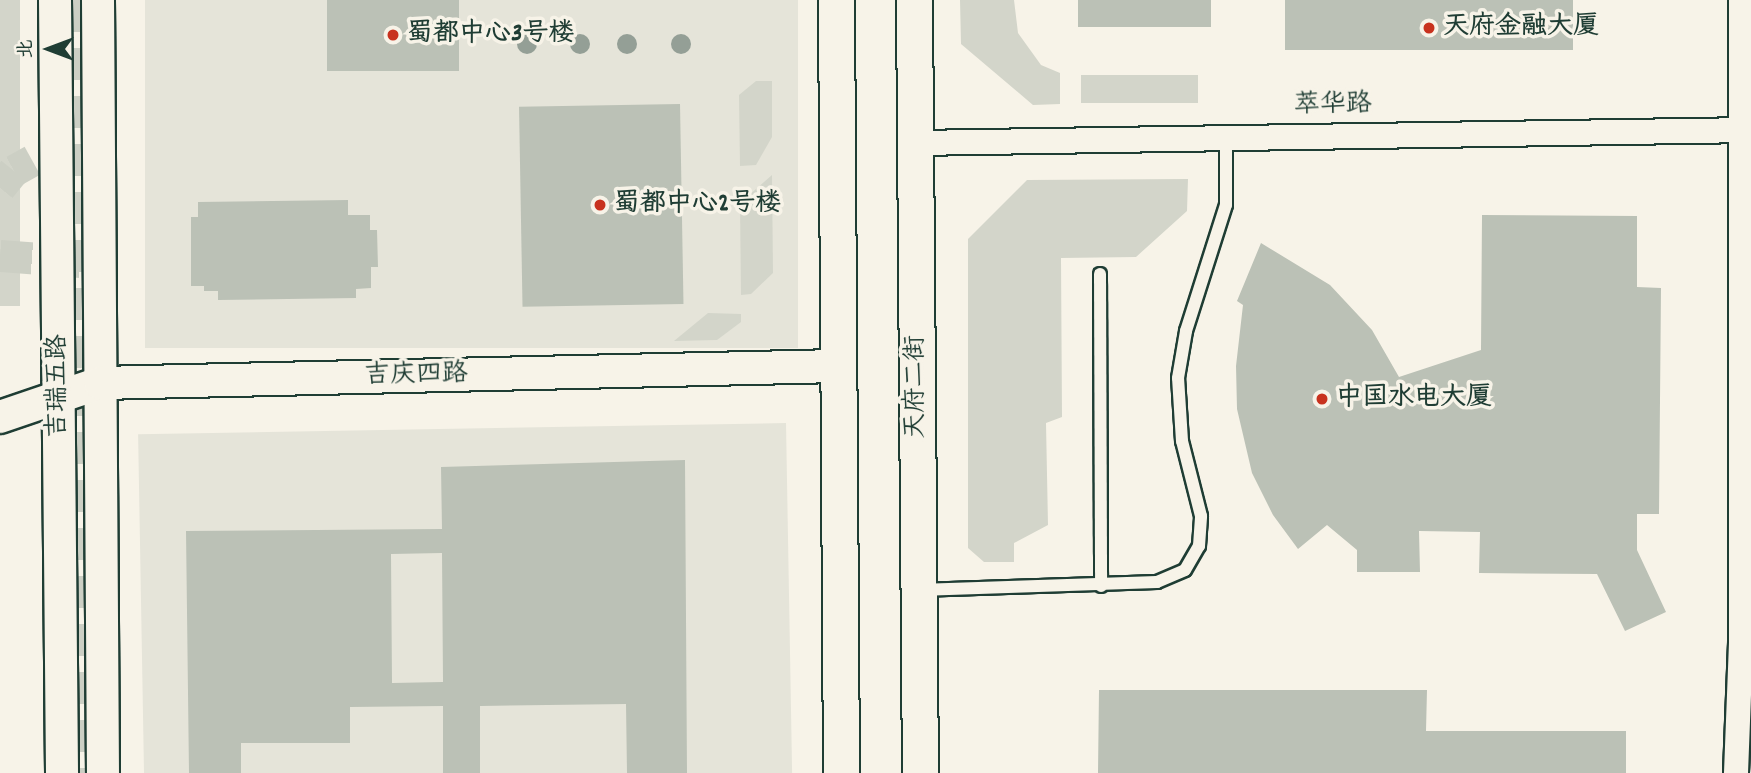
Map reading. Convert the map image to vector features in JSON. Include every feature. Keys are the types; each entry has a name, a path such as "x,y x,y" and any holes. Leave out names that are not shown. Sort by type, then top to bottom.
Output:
{"main road":[{"path":"836,0 841,773"},
{"name":"天府二街","path":"914,0 920,773"}],"street":[{"name":"吉瑞五路","path":"55,0 45,159 59,398 62,773"},
{"name":"吉瑞五路","path":"97,0 103,773"},
{"path":"1736,773 1741,641 1747,130 1741,0"},
{"name":"萃华路","path":"915,143 1747,130"},
{"name":"吉庆四路","path":"0,417 100,383 838,366"}],"lane":[{"path":"919,590 1101,586 1157,582 1185,570 1199,546 1201,516 1182,441 1178,378 1186,331 1226,205 1226,137"},
{"path":"1100,274 1101,586"}],"shaded area":[{"path":"0,0 20,0 20,306 0,306"},
{"path":"145,0 798,0 798,348 145,348"},
{"path":"960,0 1014,0 1018,33 1041,65 1060,73 1060,104 1033,105 961,44"},
{"path":"1081,75 1198,75 1198,103 1081,103"},
{"path":"756,81 772,81 772,137 756,165 740,166 739,95"},
{"path":"772,175 773,273 751,294 741,295 740,203"},
{"path":"1188,179 1187,211 1136,257 1061,258 1062,417 1046,423 1048,525 1014,543 1014,562 984,562 968,548 968,239 1027,180"},
{"path":"708,313 741,314 741,322 717,340 674,341"},
{"path":"786,423 792,773 144,773 138,434"}],"building":[{"name":"蜀都中心3号楼","path":"327,0 459,0 459,71 327,71"},
{"path":"1078,0 1211,0 1211,27 1078,27"},
{"name":"天府金融大厦","path":"1285,0 1573,0 1573,50 1285,50"},
{"name":"蜀都中心2号楼","path":"680,104 683,304 523,307 519,107"},
{"path":"348,200 348,215 370,215 370,230 377,230 378,267 371,267 371,288 356,289 356,298 218,300 218,291 204,291 204,286 191,286 191,217 198,217 198,202"},
{"path":"1482,215 1637,216 1637,287 1661,288 1659,514 1637,514 1637,550 1666,612 1625,631 1597,574 1479,573 1480,532 1419,531 1420,572 1357,572 1357,550 1327,525 1298,549 1273,515 1252,473 1237,409 1236,366 1243,305 1237,301 1261,243 1330,285 1372,330 1399,377 1481,350"},
{"path":"685,460 687,773 627,773 626,704 480,706 480,773 443,773 443,706 350,707 350,743 241,743 241,773 189,773 186,531 442,529 441,467","holes":["442,553 443,682 392,683 391,554"]},
{"path":"1099,690 1427,690 1426,731 1626,731 1626,773 1098,773"}],"tunnel":[{"path":"79,0 85,773"},
{"path":"0,188 14,171 32,161"},
{"path":"0,256 81,262"}],"place":[{"name":"天府金融大厦","path":"1429,28"},
{"name":"蜀都中心3号楼","path":"393,35"},
{"name":"蜀都中心2号楼","path":"600,205"},
{"name":"中国水电大厦","path":"1322,399"}]}
